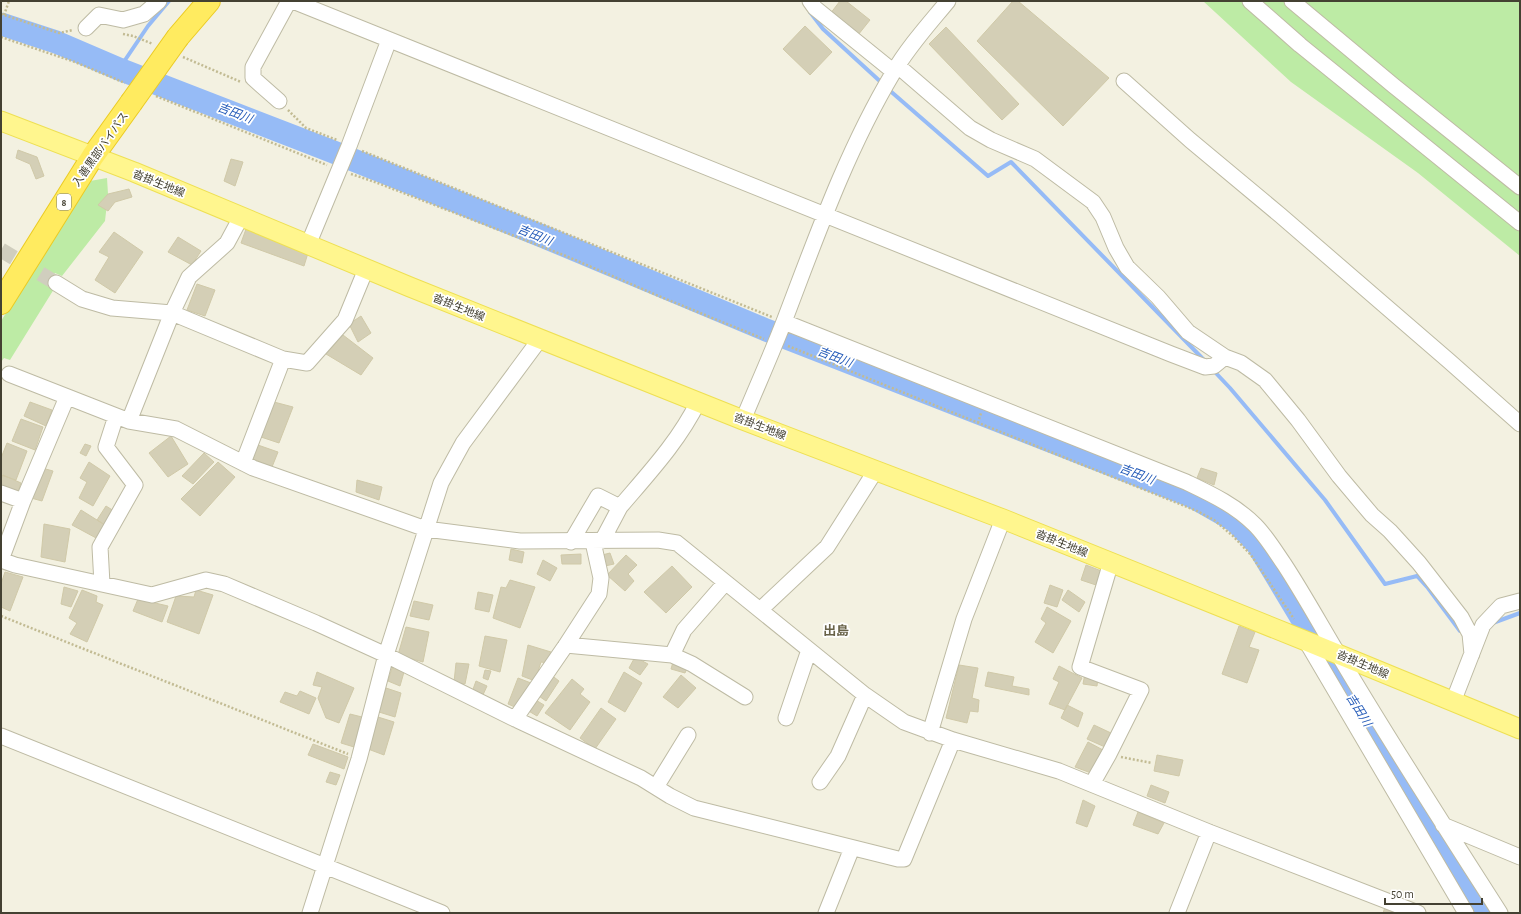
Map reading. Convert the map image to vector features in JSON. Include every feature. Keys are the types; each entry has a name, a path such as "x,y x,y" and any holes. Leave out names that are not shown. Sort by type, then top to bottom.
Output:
{"highway":[{"name":"入善黒部バイパス","path":"1,304 130,94 178,46 209,1"}],"main road":[{"name":"沓掛生地線","path":"1,121 93,156 366,269 743,420 1003,519 1111,562 1520,729"}],"street":[{"path":"86,28 99,15 123,20 144,14 159,1"},
{"path":"279,101 252,78 253,67 289,1"},
{"path":"293,1 1205,367 1214,366 1225,357"},
{"path":"810,1 815,8 896,69 970,128 991,140 1035,159 1093,202 1103,217 1116,248 1127,267 1158,297 1188,332 1225,357 1241,363 1264,380 1298,420 1339,476 1372,515 1390,530 1419,563 1461,617 1470,634 1472,654"},
{"path":"743,420 784,322 833,192 874,109 896,69 948,1"},
{"path":"1250,1 1300,45 1520,223"},
{"path":"1292,1 1394,86 1520,187"},
{"path":"308,245 349,146 389,40"},
{"path":"1124,81 1190,140 1520,424"},
{"path":"102,584 100,547 135,485 106,447 122,418 190,277 227,244 241,217"},
{"path":"56,283 82,299 112,308 172,313 283,358 308,363 345,320 366,269"},
{"path":"784,322 1186,482 1215,496 1238,510 1256,526 1277,553 1302,591 1337,654 1500,913"},
{"path":"310,913 359,759 386,655 441,483 464,444 540,339"},
{"path":"243,463 283,358"},
{"path":"8,374 122,418 176,429 253,468 426,529 520,541 571,542 658,540 677,543 865,695 904,722 930,733 1059,771 1209,832 1418,913"},
{"path":"67,397 22,501 1,560 15,565 152,595 206,580 224,584 316,623 386,655 515,719 641,778 694,808 898,859 904,859 953,740"},
{"path":"515,719 599,594 601,578 598,541 620,507 668,449 693,414 698,402"},
{"path":"760,610 827,547 876,470"},
{"path":"1,492 22,501"},
{"path":"571,542 598,496 620,507"},
{"path":"930,733 964,619 1003,519"},
{"path":"1092,784 1109,754 1140,690 1080,667 1111,562"},
{"path":"672,655 684,630 725,583"},
{"path":"1453,702 1483,625 1501,606 1520,601"},
{"path":"1306,641 1466,913"},
{"path":"566,645 672,655 692,664 745,697"},
{"path":"786,718 810,650"},
{"path":"820,782 838,756 865,695"},
{"path":"656,787 688,735"},
{"path":"1,736 442,913"},
{"path":"1444,825 1520,857"},
{"path":"1177,913 1209,832"},
{"path":"826,913 852,848"}],"path":[{"path":"9,1 3,14 59,33 86,28"},
{"path":"117,33 133,36 155,45"},
{"path":"1,37 75,62 130,94"},
{"path":"178,46 246,85"},
{"path":"154,96 338,170 375,182 566,256 661,297 775,343 783,344 1197,511 1214,520 1251,554 1290,612 1306,641"},
{"path":"279,101 306,128 784,322"},
{"path":"1,616 359,759"},
{"path":"1109,754 1152,763"}],"green space":[{"path":"1203,1 1520,1 1520,256 1418,173 1291,82"},
{"path":"107,178 108,194 105,221 62,276 55,273 47,283 54,289 10,360 4,358 1,362 1,321 90,181"}],"building":[{"path":"840,1 846,1 870,20 858,35 830,14"},
{"path":"1013,1 1018,1 1109,78 1063,126 977,41"},
{"path":"805,26 832,52 810,75 783,49"},
{"path":"946,27 1019,104 1002,120 929,44"},
{"path":"18,150 37,157 44,176 36,179 30,164 16,158"},
{"path":"231,159 243,162 235,186 224,181"},
{"path":"129,189 132,197 115,202 108,211 98,205 108,194"},
{"path":"246,229 308,253 304,266 241,243"},
{"path":"114,232 143,252 115,293 95,280 109,257 99,252"},
{"path":"178,237 201,251 192,265 168,252"},
{"path":"197,284 215,290 205,316 187,310"},
{"path":"361,316 371,333 358,342 349,324"},
{"path":"343,335 373,358 361,375 326,354"},
{"path":"30,402 52,410 46,426 24,416"},
{"path":"274,402 293,407 279,443 261,437"},
{"path":"21,419 43,427 35,450 12,441"},
{"path":"171,436 188,464 168,477 149,453"},
{"path":"7,443 27,451 16,480 1,475 1,458"},
{"path":"85,444 91,446 86,456 80,453"},
{"path":"255,444 278,452 272,467 251,458"},
{"path":"204,453 214,462 193,484 182,476"},
{"path":"89,462 110,476 93,506 79,498 87,482 80,478"},
{"path":"218,462 235,477 200,516 181,499"},
{"path":"42,468 53,471 42,501 31,498"},
{"path":"1201,468 1217,473 1214,485 1197,478"},
{"path":"3,475 21,483 17,495 1,487 1,479"},
{"path":"357,480 382,487 379,500 356,492"},
{"path":"106,506 114,511 105,525 97,520"},
{"path":"81,510 105,525 98,539 72,525"},
{"path":"44,524 70,529 65,562 41,557"},
{"path":"511,549 524,552 522,563 509,560"},
{"path":"610,553 614,564 605,566 602,555"},
{"path":"581,554 581,564 562,564 561,555"},
{"path":"626,555 637,565 628,574 634,581 625,591 607,575"},
{"path":"543,560 557,568 550,581 537,574"},
{"path":"1086,565 1104,572 1099,586 1081,580"},
{"path":"672,566 692,587 666,613 644,592"},
{"path":"5,572 23,577 10,611 1,607 1,584"},
{"path":"510,580 535,587 520,628 493,618 501,587 506,588"},
{"path":"1050,585 1063,590 1057,607 1044,603"},
{"path":"64,587 78,591 71,607 61,604"},
{"path":"82,590 97,596 96,602 103,605 87,642 70,634 77,623 69,618"},
{"path":"196,590 213,595 199,634 167,622 176,596 194,597"},
{"path":"1068,590 1085,602 1079,612 1062,600"},
{"path":"478,592 493,595 489,612 475,609"},
{"path":"138,599 168,606 162,622 133,611"},
{"path":"414,601 433,605 429,620 410,616"},
{"path":"1047,607 1071,621 1053,653 1035,642 1046,623 1041,619"},
{"path":"1239,626 1255,632 1249,647 1259,650 1247,683 1222,674"},
{"path":"406,627 429,632 423,662 398,655"},
{"path":"485,636 507,640 500,672 479,666"},
{"path":"528,645 551,652 548,663 541,662 535,681 522,676"},
{"path":"635,657 648,664 640,675 629,668"},
{"path":"673,662 688,666 685,673 671,669"},
{"path":"456,663 469,664 465,684 454,682"},
{"path":"959,665 978,668 972,698 979,700 978,712 970,711 967,723 946,718"},
{"path":"1059,666 1082,678 1065,710 1049,704 1059,682 1053,679"},
{"path":"392,668 404,672 400,686 388,681"},
{"path":"485,670 491,671 488,680 483,678"},
{"path":"317,672 354,688 339,723 326,718 318,698 322,687 313,685"},
{"path":"624,672 642,683 625,712 608,702"},
{"path":"988,672 1014,677 1012,686 1029,689 1029,695 985,686"},
{"path":"1085,673 1098,677 1097,686 1083,684"},
{"path":"550,674 559,681 546,701 536,694"},
{"path":"681,675 696,688 678,708 663,697"},
{"path":"518,678 531,683 517,708 508,704"},
{"path":"572,679 584,689 580,694 590,702 570,730 545,713"},
{"path":"476,681 487,686 482,697 472,692"},
{"path":"386,688 401,693 395,717 379,712"},
{"path":"300,691 316,698 309,714 280,702 285,692 297,696"},
{"path":"534,699 544,705 537,716 527,710"},
{"path":"1067,705 1083,713 1078,727 1061,718"},
{"path":"601,708 616,719 595,749 580,738"},
{"path":"350,714 362,717 354,747 341,743"},
{"path":"378,717 394,722 384,755 368,749"},
{"path":"1094,725 1111,733 1105,747 1087,739"},
{"path":"1088,742 1103,750 1091,773 1075,767"},
{"path":"313,744 348,757 344,769 308,755"},
{"path":"1157,755 1183,760 1179,776 1154,771"},
{"path":"330,772 340,775 336,785 326,782"},
{"path":"1151,785 1169,792 1165,803 1147,796"},
{"path":"1083,800 1095,806 1087,827 1076,823"},
{"path":"1138,812 1164,823 1158,834 1133,825"},
{"path":"1385,907 1400,913 1383,913"}],"waterway":[{"path":"119,69 148,26 169,1"},
{"path":"810,12 823,29 883,84"},
{"name":"吉田川","path":"1,24 56,42 119,69 331,151 542,236 766,330 1191,496 1235,521 1257,544 1344,689 1484,913"},
{"path":"888,89 988,176 1011,162 1204,360"},
{"path":"1213,370 1325,500 1385,584 1417,576 1428,588 1460,631 1464,630"},
{"path":"1490,624 1520,613"}],"tunnel":[{"path":"1,250 56,283"}],"district":[{"name":"出島","path":"836,630"}]}
